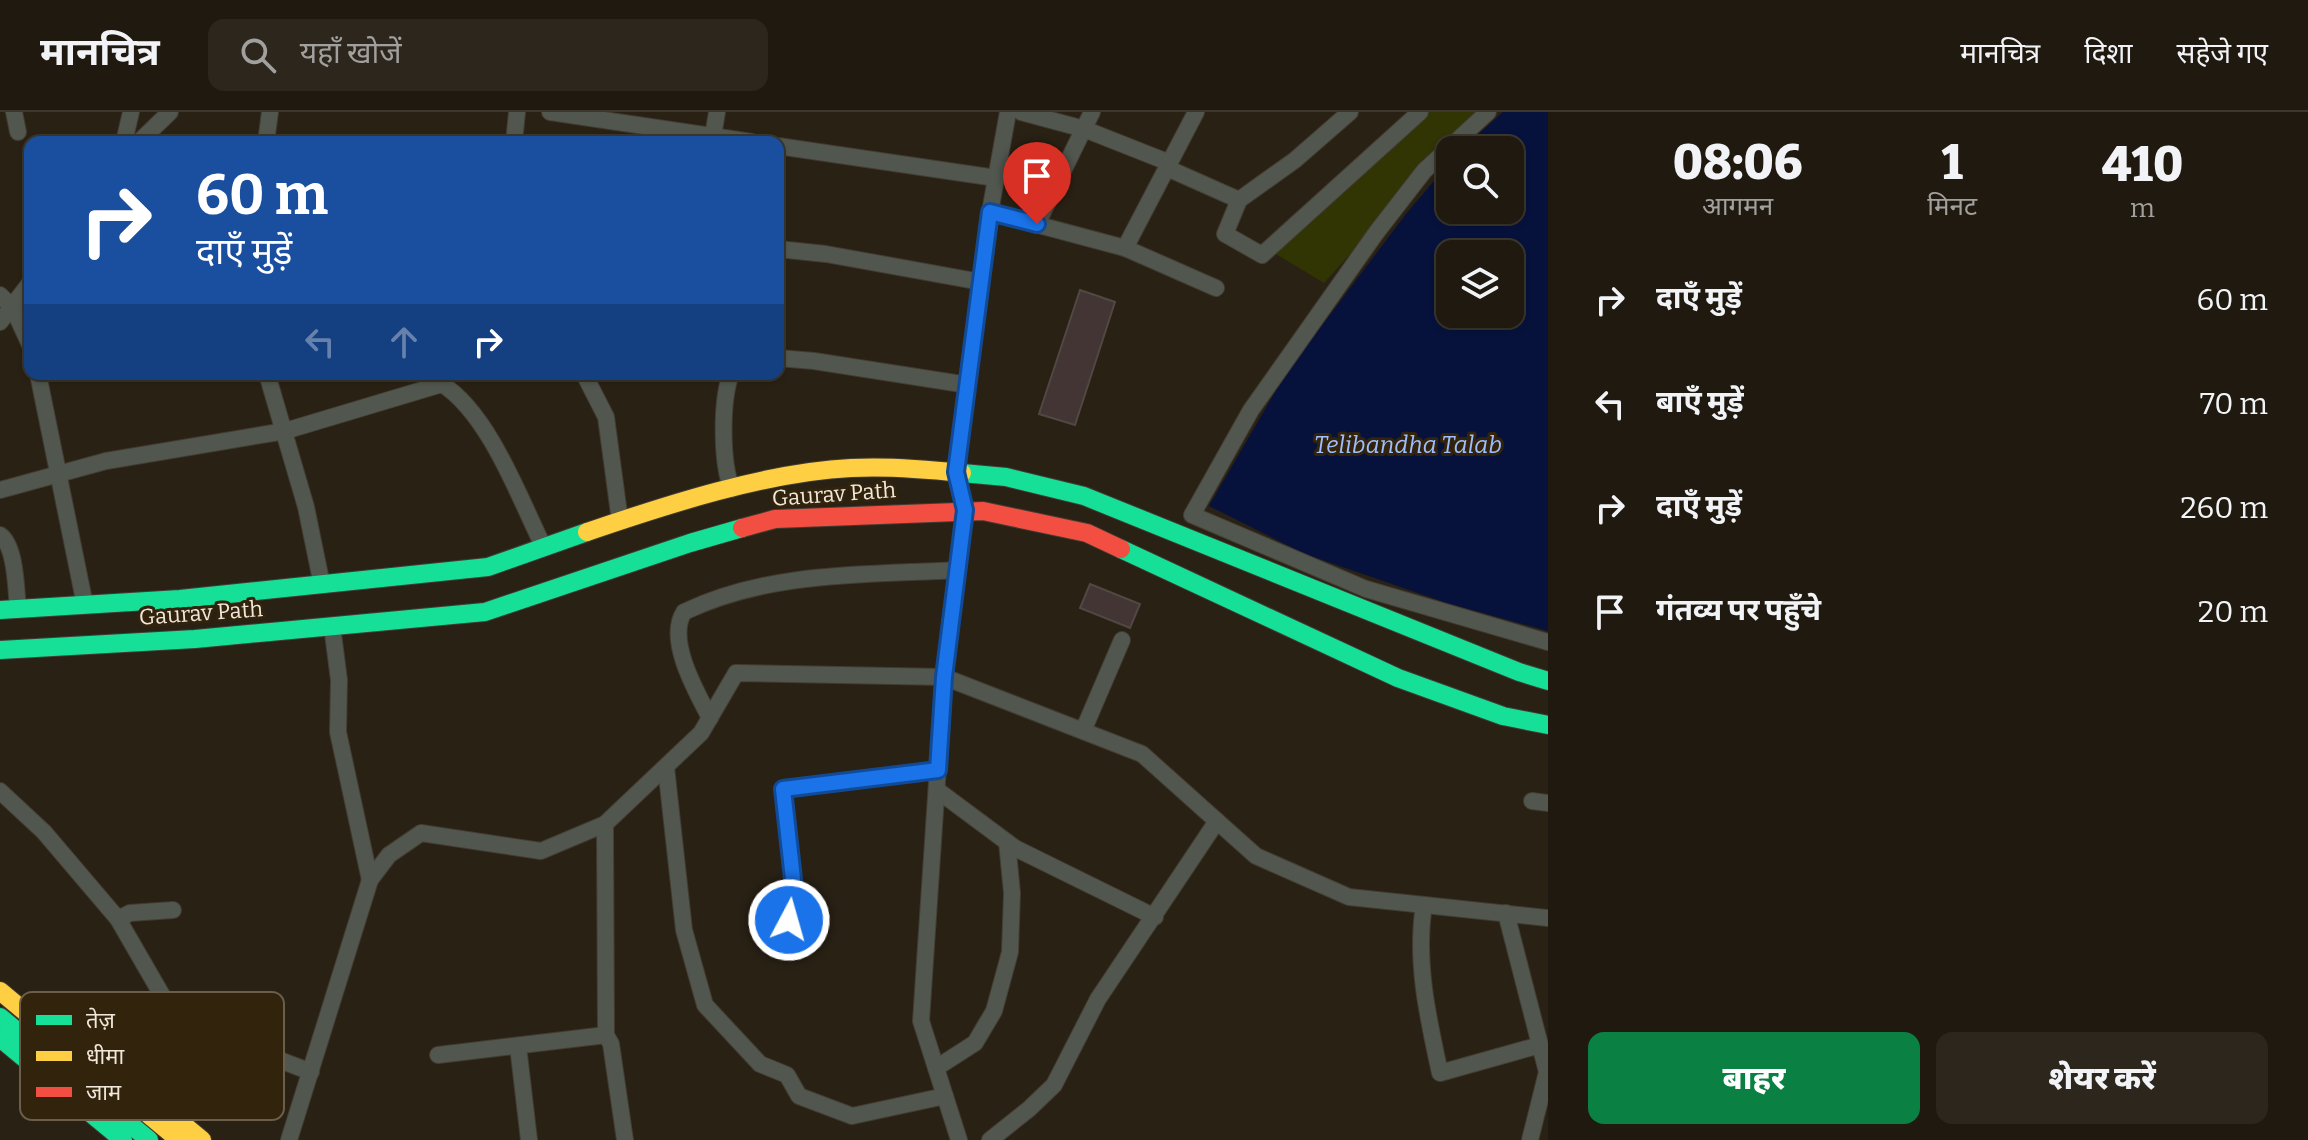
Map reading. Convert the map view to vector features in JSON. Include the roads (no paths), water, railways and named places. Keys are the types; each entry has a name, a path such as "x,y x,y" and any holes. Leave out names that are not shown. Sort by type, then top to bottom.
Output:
{"main road":[{"path":"9,610 180,599 488,567 654,509 766,480 849,468 956,472 1006,477 1084,496 1548,681"},
{"name":"Gaurav Path","path":"0,650 195,639 485,612 690,543 775,519 965,510 1087,533 1398,678 1503,716 1548,725"},
{"path":"0,974 22,992"},
{"path":"0,991 20,1008"},
{"path":"0,1017 20,1034"},
{"path":"0,1038 20,1055"},
{"path":"99,1120 123,1140"},
{"path":"125,1120 149,1140"},
{"path":"155,1120 179,1140"},
{"path":"178,1120 202,1140"}],"street":[{"path":"14,112 18,132"},
{"path":"125,136 131,112"},
{"path":"145,136 170,112"},
{"path":"267,136 270,112"},
{"path":"515,136 517,112"},
{"path":"550,112 695,136"},
{"path":"713,136 717,112"},
{"path":"959,1140 921,1021 944,677 965,510 956,472 990,212 1008,112"},
{"path":"1021,112 1084,129 1239,200"},
{"path":"1037,224 1092,112"},
{"path":"1125,248 1196,112"},
{"path":"1350,112 1295,160 1239,200 1225,234 1262,255 1420,112"},
{"path":"1488,112 1424,171 1359,255 1251,410 1192,515 1366,589 1548,642"},
{"path":"784,147 996,178"},
{"path":"990,212 1125,248 1216,288"},
{"path":"784,250 826,254 981,282"},
{"path":"0,322 24,292"},
{"path":"0,295 13,308 24,332"},
{"path":"784,358 968,385"},
{"path":"39,380 56,475 85,605"},
{"path":"269,380 306,507 322,585"},
{"path":"587,380 606,417 620,521"},
{"path":"729,380 725,389 726,474 732,489"},
{"path":"0,490 106,461 285,431 442,384 459,395 484,427 544,548"},
{"path":"0,535 11,549 9,610"},
{"path":"710,718 687,675 679,620 684,612 739,590 786,580 958,570"},
{"path":"332,626 339,680 338,732 370,880"},
{"path":"1083,731 1122,640"},
{"path":"289,1140 370,880 389,855 421,833 541,851 605,824 701,733 736,673 944,677 1142,754 1256,856 1349,897 1548,918"},
{"path":"666,767 684,930 705,1005 760,1064 787,1075 799,1096 852,1116 945,1096"},
{"path":"772,938 789,920 794,888 783,789 938,770"},
{"path":"937,790 1007,842 1155,917"},
{"path":"0,791 44,832 118,919 160,992"},
{"path":"990,1140 1054,1085 1098,999 1217,821"},
{"path":"605,824 606,1035 611,1044 625,1140"},
{"path":"936,1068 975,1043 994,1011 1010,952 1012,893 1007,842"},
{"path":"1424,905 1419,932 1426,1010 1440,1073 1540,1045"},
{"path":"118,919 130,913 173,910"},
{"path":"1506,913 1547,1072 1530,1140"},
{"path":"438,1055 606,1035"},
{"path":"518,1046 529,1140"},
{"path":"284,1062 311,1072"}],"water":[{"name":"Telibandha Talab","path":"1503,112 1548,112 1548,631 1447,603 1305,554 1209,506 1286,373 1436,179 1436,224 1524,224 1524,136 1476,136"}]}
